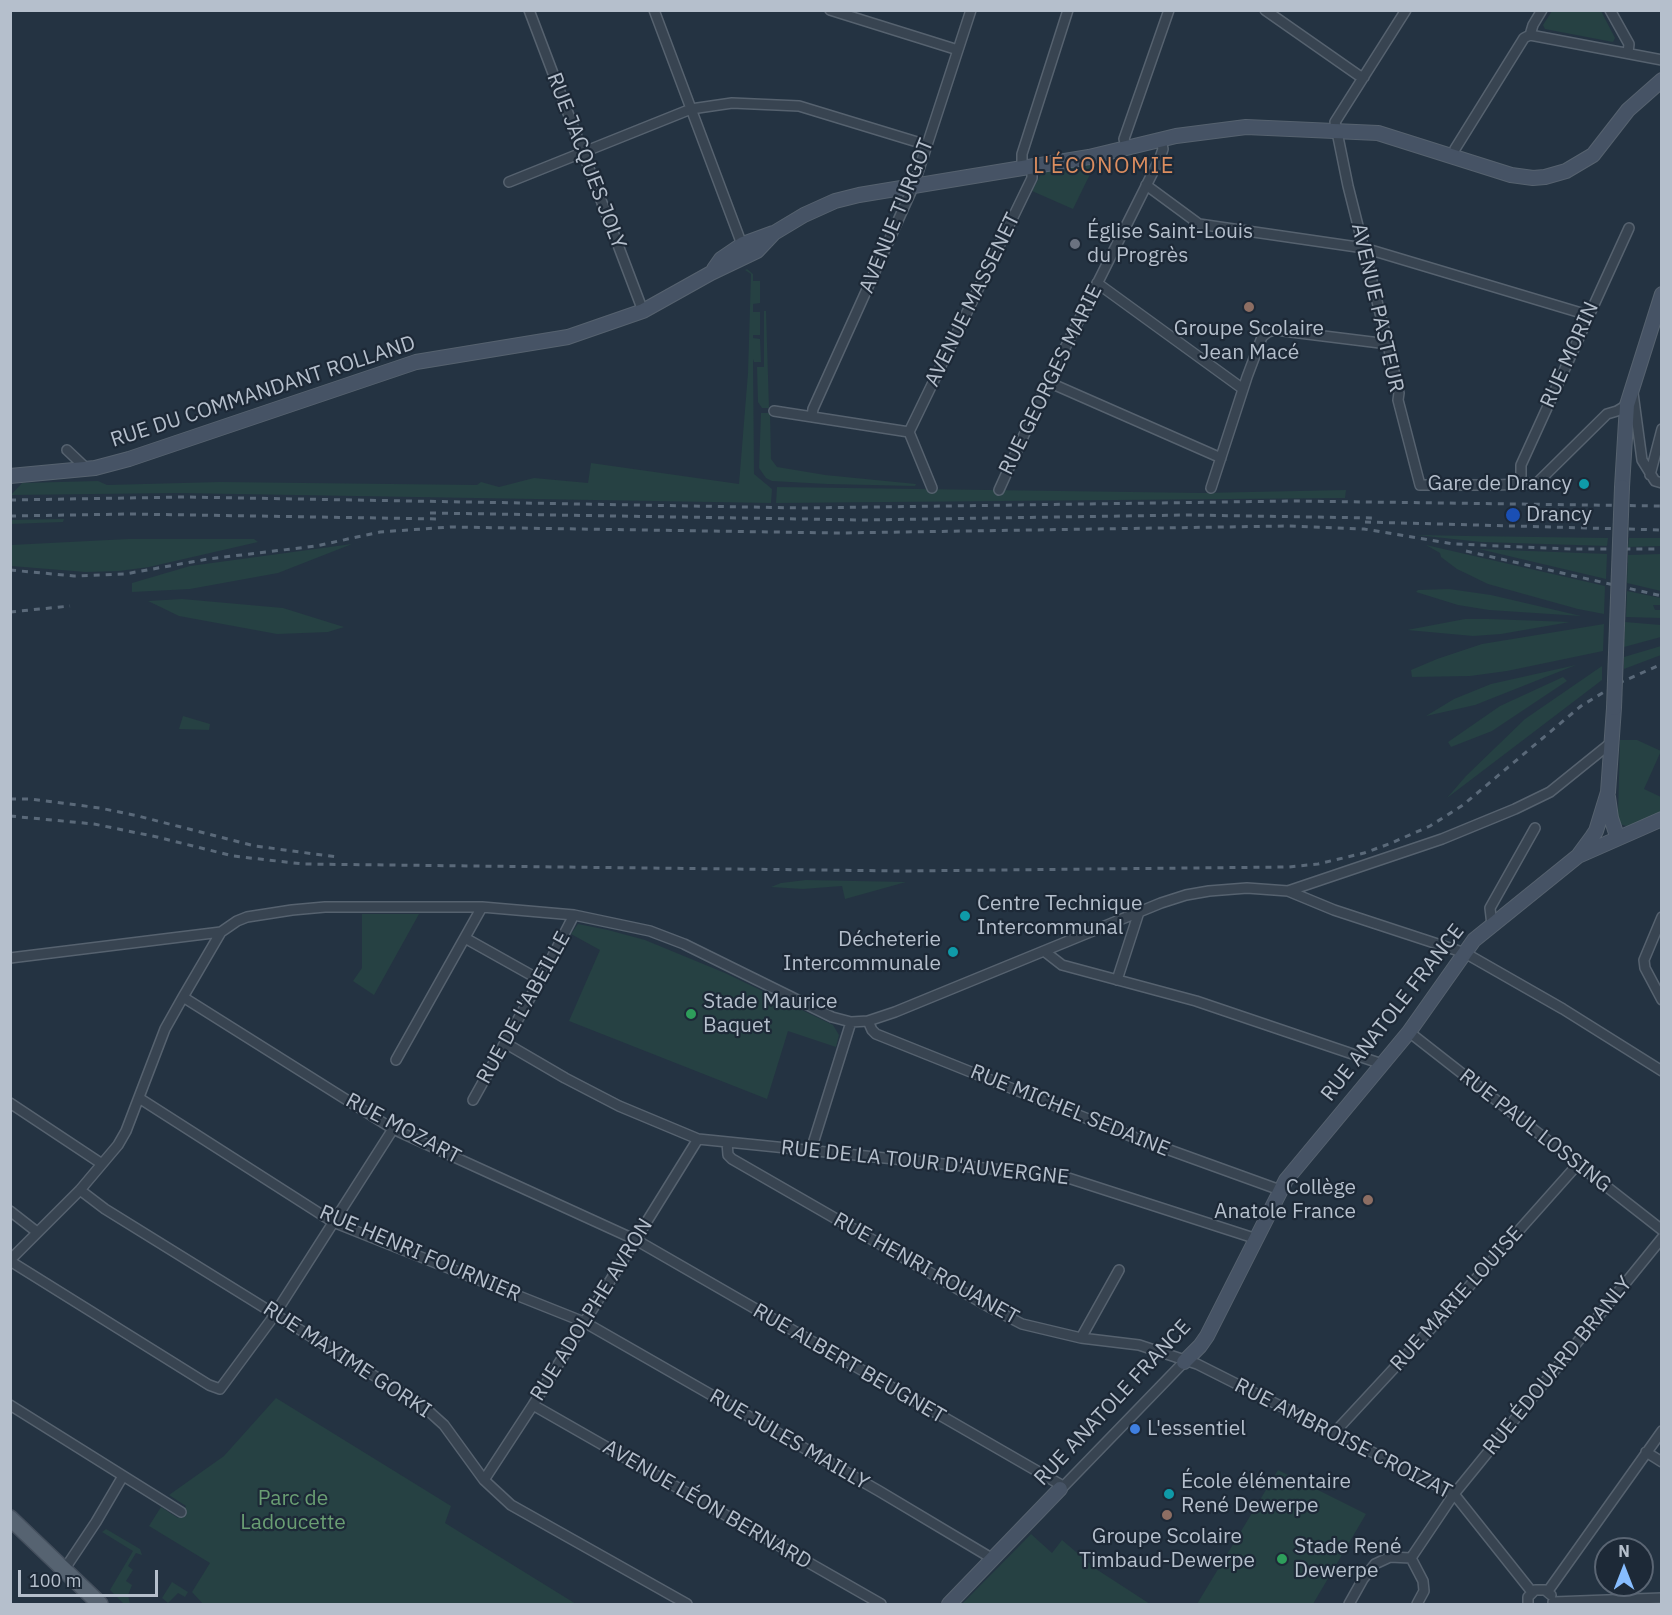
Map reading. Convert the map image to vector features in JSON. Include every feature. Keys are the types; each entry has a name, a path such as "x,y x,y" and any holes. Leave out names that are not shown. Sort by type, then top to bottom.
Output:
{"main road":[{"path":"10,1518 100,1605"}],"street":[{"name":"RUE JACQUES JOLY","path":"529,10 643,311"},
{"path":"654,10 745,250"},
{"path":"830,10 958,50"},
{"name":"AVENUE TURGOT","path":"812,417 813,410 914,185 971,10"},
{"name":"AVENUE MASSENET","path":"909,432 1032,178 1022,154 1068,10"},
{"path":"1127,149 1124,139 1169,10"},
{"path":"1265,10 1364,77"},
{"path":"1337,132 1335,122 1406,10"},
{"path":"1530,35 1542,10"},
{"path":"1610,10 1629,44 1628,53"},
{"path":"1453,157 1455,149 1524,38 1530,35 1662,60"},
{"name":"RUE DU COMMANDANT ROLLAND","path":"10,476 87,469 135,457 416,362 568,337 643,311 711,273 745,250 817,208 835,201 914,185 1089,157 1176,136 1246,127 1386,135 1523,177 1539,177 1560,173 1593,155 1628,110 1662,80"},
{"path":"510,182 691,109 732,103 798,106 927,145"},
{"name":"AVENUE PASTEUR","path":"1337,132 1399,393 1398,400 1420,485 1521,484"},
{"name":"RUE GEORGES MARIE","path":"999,490 1048,382 1163,149 1161,140"},
{"path":"1146,185 1198,224 1364,248 1588,315"},
{"name":"RUE MORIN","path":"1521,484 1521,465 1629,228"},
{"path":"1098,283 1243,389"},
{"name":"RUE ANATOLE FRANCE","path":"949,1605 1200,1346 1257,1239 1280,1190 1409,1032 1474,940 1578,856 1596,831 1608,792 1612,742 1627,405 1662,294"},
{"path":"1211,488 1262,337 1275,330 1380,343 1387,341"},
{"path":"1048,382 1221,458"},
{"path":"1632,388 1642,460 1655,481 1662,483"},
{"path":"1521,484 1537,483 1607,414 1627,405"},
{"path":"774,411 909,432 932,488"},
{"path":"1650,475 1662,429"},
{"path":"67,450 87,469"},
{"path":"1288,891 1442,839 1515,809 1550,792 1612,742"},
{"path":"1608,792 1611,818 1620,834"},
{"path":"1578,856 1602,846 1620,834 1662,819"},
{"path":"1492,925 1490,908 1535,828"},
{"path":"1602,846 1597,840 1596,831 1620,834"},
{"path":"10,957 221,932 247,917 292,910 326,907 482,907 574,915 650,931 684,944 832,1017 851,1022 868,1021 895,1012 1186,895 1247,888 1288,891 1334,910 1465,953 1563,1009 1662,1071"},
{"path":"396,1060 482,907"},
{"path":"1117,980 1139,912"},
{"name":"RUE DE L'ABEILLE","path":"473,1100 574,915"},
{"path":"1662,917 1644,960 1645,968 1662,1000"},
{"path":"221,932 165,1029 123,1137 80,1190 10,1261 216,1389 223,1387 274,1314 393,1129"},
{"path":"465,938 540,980"},
{"path":"1044,951 1062,965 1196,1001 1382,1064"},
{"name":"RUE MOZART","path":"183,997 393,1129 636,1240"},
{"name":"RUE MICHEL SEDAINE","path":"868,1021 876,1034 1128,1135 1280,1190"},
{"path":"810,1150 851,1022"},
{"name":"RUE PAUL LOSSING","path":"1409,1032 1662,1230"},
{"name":"RUE DE LA TOUR D'AUVERGNE","path":"505,1043 619,1106 698,1139 1062,1176 1257,1239"},
{"name":"RUE HENRI FOURNIER","path":"139,1098 333,1222 584,1322"},
{"path":"10,1103 102,1164"},
{"name":"RUE ADOLPHE AVRON","path":"484,1480 698,1139"},
{"name":"RUE HENRI ROUANET","path":"727,1142 728,1155 732,1159 1022,1324 1081,1338 1139,1345 1166,1353 1184,1362"},
{"name":"RUE MARIE LOUISE","path":"1334,1434 1449,1310 1578,1164"},
{"name":"RUE MAXIME GORKI","path":"80,1190 115,1215 434,1414 484,1480 511,1505 687,1605"},
{"path":"10,1210 37,1232"},
{"name":"RUE ÉDOUARD BRANLY","path":"1411,1558 1454,1494 1662,1238"},
{"name":"RUE ALBERT BEUGNET","path":"636,1240 1062,1488"},
{"path":"1081,1338 1119,1270"},
{"name":"RUE JULES MAILLY","path":"584,1322 993,1559"},
{"name":"RUE AMBROISE CROIZAT","path":"1184,1362 1197,1364 1334,1434 1343,1441 1370,1451 1454,1494 1532,1592"},
{"path":"10,1405 181,1512"},
{"name":"AVENUE LÉON BERNARD","path":"533,1405 881,1605"},
{"path":"1548,1592 1662,1431"},
{"path":"1646,1452 1662,1462"},
{"path":"64,1570 123,1476"},
{"path":"1349,1605 1363,1579 1375,1564 1390,1557 1411,1558 1423,1581 1424,1591 1417,1605"},
{"path":"1528,1605 1528,1597 1532,1592 1542,1589 1548,1592 1553,1604 1662,1598"}],"green space":[{"path":"1552,11 1601,11 1615,38 1613,42 1545,29 1543,25"},
{"path":"1095,164 1073,209 1032,191 1044,171"},
{"path":"745,270 753,274 753,281 760,281 760,303 753,304 753,312 760,312 760,335 753,335 753,338 760,339 761,362 754,362 753,359 754,474 772,489 771,503 178,493 11,495 22,483 98,481 107,485 220,482 477,485 481,482 499,487 534,478 588,483 591,463 739,484 748,373 751,274"},
{"path":"764,311 766,311 769,408 762,408 758,402 757,367 764,367"},
{"path":"761,413 770,413 771,459 777,467 825,475 916,484 915,486 772,481 766,478 759,468"},
{"path":"777,487 1202,493 1346,490 1345,498 776,503"},
{"path":"64,519 63,522 11,524 11,520"},
{"path":"1416,535 1608,538 1607,546 1481,542"},
{"path":"1629,538 1661,538 1661,546 1628,547"},
{"path":"128,539 254,539 258,542 149,567 119,571 86,572 11,566 11,545"},
{"path":"352,544 278,573 190,589 132,592 132,583 190,566"},
{"path":"1426,545 1605,586 1604,614 1488,584 1457,569 1441,557 1440,553"},
{"path":"1479,549 1607,554 1606,579"},
{"path":"1661,554 1661,591 1627,583 1628,555"},
{"path":"1449,589 1491,595 1581,616 1489,610 1458,605 1416,592 1418,590"},
{"path":"1627,591 1661,598 1661,605 1653,605 1655,610 1661,610 1661,618 1626,617"},
{"path":"182,599 283,608 344,627 328,632 277,634 179,616 148,601"},
{"path":"1465,619 1570,622 1501,634 1473,636 1407,630"},
{"path":"1625,622 1661,625 1661,637 1624,647"},
{"path":"1604,624 1603,651 1507,671 1470,676 1412,677 1411,670 1482,644"},
{"path":"1661,646 1661,655 1624,669 1624,657"},
{"path":"1576,665 1475,705 1426,716 1454,699 1491,684"},
{"path":"1602,666 1602,680 1447,798 1466,776 1525,719"},
{"path":"1563,677 1567,681 1492,731 1451,747 1448,742 1500,706"},
{"path":"183,716 210,724 209,730 179,729"},
{"path":"1620,740 1637,740 1661,751 1644,789 1661,797 1661,812 1629,827 1620,824 1618,815"},
{"path":"806,880 906,882 845,899 842,886 803,889 771,887 781,883"},
{"path":"362,914 419,914 374,995 353,981 362,968"},
{"name":"Stade Maurice Baquet","path":"578,924 645,940 725,973 833,1025 839,1035 836,1047 788,1031 767,1099 569,1021 600,950 571,934"},
{"name":"Parc de Ladoucette","path":"276,1398 451,1506 445,1523 576,1604 203,1604 192,1592 210,1563 149,1526 161,1507 178,1518 186,1506 169,1495 224,1456"},
{"name":"Stade René Dewerpe","path":"1278,1470 1366,1514 1313,1604 1197,1604"},
{"path":"106,1529 140,1549 142,1555 136,1553 128,1566 133,1570 126,1581 132,1585 128,1595 130,1604 124,1604 110,1590 133,1551 102,1532"},
{"path":"1031,1534 1052,1553 1062,1540 1096,1569 1150,1604 962,1604"},
{"path":"172,1582 188,1592 185,1597 178,1593 168,1603 162,1598"}],"railway":[{"path":"10,500 185,497 805,508 1295,501 1662,506"},
{"path":"430,513 863,520 1187,515 1375,518"},
{"path":"10,516 130,514 441,519"},
{"path":"1365,522 1662,530"},
{"path":"10,570 74,576 125,574 208,559 316,546 380,532 450,527 838,533 1287,526 1364,529 1454,544 1572,549 1662,549"},
{"path":"1466,551 1662,596"},
{"path":"10,612 70,606"},
{"path":"10,816 94,824 233,856 303,864 904,871 1289,867 1318,864 1364,853 1430,826 1463,805 1581,706 1619,683 1662,664"},
{"path":"10,799 31,799 100,808 255,846 337,857"}],"place":[{"name":"Église Saint-Louis du Progrès","path":"1075,244"},
{"name":"Groupe Scolaire Jean Macé","path":"1249,307"},
{"name":"Gare de Drancy","path":"1584,484"},
{"name":"Drancy","path":"1513,515"},
{"name":"Centre Technique Intercommunal","path":"965,916"},
{"name":"Décheterie Intercommunale","path":"953,952"},
{"name":"Stade Maurice Baquet","path":"691,1014"},
{"name":"Collège Anatole France","path":"1368,1200"},
{"name":"L'essentiel","path":"1135,1429"},
{"name":"École élémentaire René Dewerpe","path":"1169,1494"},
{"name":"Groupe Scolaire Timbaud-Dewerpe","path":"1167,1515"},
{"name":"Stade René Dewerpe","path":"1282,1559"}],"district":[{"name":"L'ÉCONOMIE","path":"1104,167"}]}
